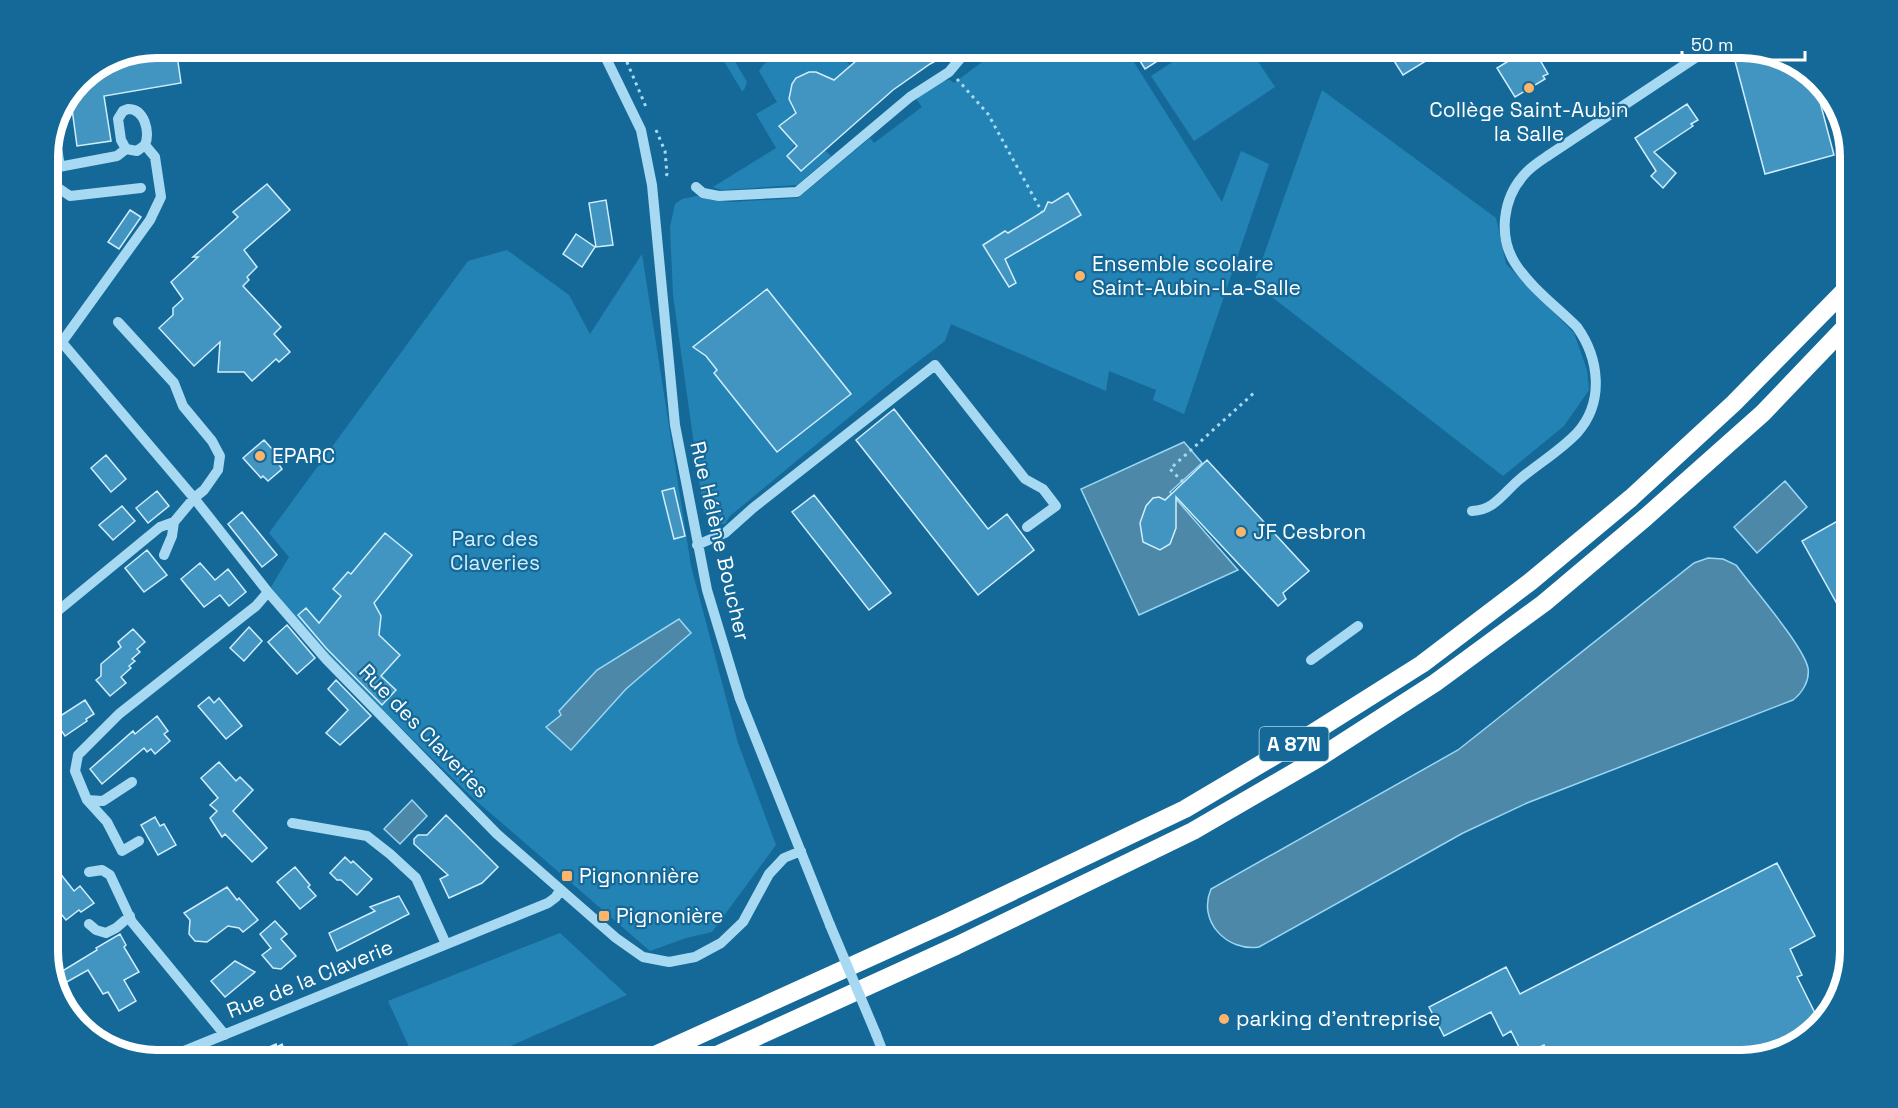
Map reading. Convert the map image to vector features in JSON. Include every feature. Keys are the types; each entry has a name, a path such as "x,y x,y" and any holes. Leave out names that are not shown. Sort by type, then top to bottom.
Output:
{"highway":[{"name":"A 87N","path":"668,1049 946,923 1185,808 1303,739 1422,664 1530,582 1631,498 1734,403 1839,296"},
{"name":"A 87N","path":"730,1049 956,946 1193,831 1317,759 1435,683 1544,603 1646,517 1762,413 1839,333"}],"street":[{"name":"Rue Hélène Boucher","path":"606,58 641,130 652,185 675,425 707,590 740,699 882,1049"},
{"path":"696,187 702,193 719,196 797,192 910,98 950,72 961,58"},
{"path":"1472,511 1484,511 1492,506 1510,488 1577,433 1591,410 1594,397 1596,370 1584,336 1522,273 1509,250 1505,237 1505,217 1510,197 1524,174 1549,155 1695,58"},
{"path":"128,109 138,111 142,115 147,136 145,146 137,151 126,149 120,140 118,124 120,115 128,109"},
{"path":"62,342 150,220 161,197 155,157 145,146"},
{"path":"59,161 60,167 117,156 126,149"},
{"path":"59,188 70,196 141,188"},
{"path":"59,610 160,527 174,522 194,498 204,490 218,470 220,456 212,441 183,406 174,383 118,322"},
{"name":"Rue des Claveries","path":"59,339 326,659 497,834 616,938 643,957 669,962 695,957 721,942 743,922 770,874 784,858 801,851"},
{"path":"698,545 725,533 753,508 935,365 1025,479 1043,489 1056,506 1027,527"},
{"path":"164,555 172,536 174,522"},
{"path":"139,842 122,851 106,822 87,800 75,771 78,755 119,714 256,606 268,592"},
{"path":"1311,660 1358,626"},
{"path":"87,800 103,801 132,782"},
{"path":"292,823 367,836 390,854 416,878 446,944"},
{"path":"89,872 102,870 110,875 132,922 225,1035"},
{"name":"Rue de la Claverie","path":"189,1049 548,903 556,897 560,889"},
{"path":"89,924 96,930 106,933 130,916"}],"path":[{"path":"950,72 988,114 1042,212"},
{"path":"1184,482 1170,469 1255,392"}],"green space":[{"path":"722,58 733,58 747,82 742,91"},
{"path":"774,58 843,58 850,65 831,82 809,72 796,78 789,95 796,112 780,126 795,144 787,156 801,171 825,150 831,156 797,185 722,190 713,187 776,148 756,114 777,102 759,71 764,64"},
{"path":"987,58 1131,58 1222,202 1241,151 1269,164 1184,414 1153,400 1156,390 1109,371 1106,391 951,324 945,341 894,380 730,516 725,524 711,521 703,509 673,295 670,227 675,204 682,199 697,196 731,202 798,198 870,138 874,143 922,107 917,100 918,95 942,81 950,80 954,83"},
{"path":"1179,58 1256,58 1275,87 1194,141 1151,76"},
{"path":"1322,90 1496,218 1506,264 1574,333 1587,370 1589,390 1564,426 1503,476 1254,283"},
{"name":"Parc des Claveries","path":"507,250 569,295 590,334 642,254 691,566 738,743 776,845 712,932 686,938 650,951 474,799 329,658 271,587 289,557 269,533 468,261"},
{"path":"560,933 627,995 503,1049 410,1049 388,1001"}],"shaded area":[{"path":"1184,442 1202,463 1170,492 1238,570 1139,615 1081,489"},
{"path":"1785,481 1807,507 1757,553 1734,527"},
{"path":"1708,558 1723,559 1736,565 1797,645 1808,668 1808,678 1805,686 1793,700 1527,803 1463,833 1259,947 1236,945 1218,932 1208,912 1211,889 1458,750 1694,563"},
{"path":"679,619 691,633 626,689 571,750 546,727 561,715 559,711 597,670"},
{"path":"412,800 427,816 400,844 384,829"}],"building":[{"path":"177,58 181,83 104,96 111,141 77,146 72,109 88,88 103,75 120,66 138,60"},
{"path":"859,58 941,58 893,90 801,171 787,156 797,146 779,126 796,113 789,99 792,84 796,78 809,72 816,72 834,80"},
{"path":"1138,58 1162,58 1145,69"},
{"path":"1392,58 1431,58 1403,75"},
{"path":"1513,58 1539,58 1548,74 1543,76 1545,79 1515,97 1497,68"},
{"path":"1734,58 1753,59 1778,66 1801,79 1819,97 1834,155 1765,174"},
{"path":"1687,104 1698,120 1691,124 1693,126 1654,152 1676,173 1663,188 1651,176 1656,171 1635,138"},
{"path":"267,184 290,210 244,250 257,267 247,277 249,280 243,286 281,327 274,334 290,352 279,362 276,359 252,381 244,372 218,372 220,342 194,366 159,328 173,315 173,308 183,299 171,282 198,257 193,257 238,217 233,212"},
{"path":"1068,193 1081,215 1005,259 1016,283 1009,287 983,245 1044,211 1048,202 1052,203"},
{"path":"606,200 613,245 596,247 589,203"},
{"path":"130,210 141,217 119,249 108,242"},
{"path":"576,234 595,247 582,267 563,254"},
{"path":"767,289 851,394 777,452 714,373 717,370 706,356 693,347"},
{"path":"894,409 988,529 1007,514 1034,550 978,595 856,440"},
{"path":"264,440 282,460 278,463 282,469 268,481 263,476 261,478 243,458"},
{"path":"106,455 126,479 111,492 91,468"},
{"name":"JF Cesbron","path":"1207,460 1309,571 1283,593 1286,599 1278,606 1176,497 1176,528 1170,544 1160,550 1143,542 1140,523 1146,506 1153,498 1159,497 1165,500"},
{"path":"674,488 685,536 674,539 662,491"},
{"path":"157,491 169,506 148,523 136,508"},
{"path":"814,495 891,593 869,610 792,512"},
{"path":"122,506 135,521 113,540 99,525"},
{"path":"242,512 277,555 262,567 228,524"},
{"path":"1839,520 1840,608 1802,541"},
{"name":"Parc des Claveries","path":"385,533 412,555 374,603 381,616 379,635 400,655 381,676 396,690 382,705 326,648 298,615 306,608 319,623 341,596 333,589 348,572 351,574"},
{"path":"147,550 167,575 144,592 125,568"},
{"path":"200,563 215,580 228,569 246,592 229,606 220,595 204,607 181,579"},
{"path":"287,625 315,658 297,674 268,642"},
{"path":"249,627 262,641 244,661 230,648"},
{"path":"133,629 145,642 137,649 140,652 132,659 135,661 129,666 131,668 121,677 126,683 110,696 96,680 101,676 101,664 121,647 118,642"},
{"path":"336,680 371,716 340,745 326,733 348,710 328,689"},
{"path":"209,697 214,703 219,698 242,726 226,739 198,706"},
{"path":"85,700 94,714 65,736 59,727 59,717"},
{"path":"157,716 168,731 164,734 170,741 155,754 151,749 147,752 144,748 102,784 90,769 133,731 135,734"},
{"path":"219,762 236,781 240,777 253,790 233,811 267,848 252,862 225,834 222,837 210,818 217,811 210,805 218,798 201,778"},
{"path":"446,815 498,867 482,883 449,898 440,879 448,875 414,844 414,839 418,835 427,835"},
{"path":"155,817 160,826 164,824 176,845 158,855 141,825"},
{"path":"345,857 351,863 353,861 372,879 357,895 330,873"},
{"path":"1777,863 1815,936 1790,949 1802,975 1797,977 1816,1014 1790,1036 1753,1049 1546,1049 1544,1045 1536,1049 1520,1049 1511,1031 1503,1036 1491,1012 1444,1036 1429,1007 1506,967 1520,994"},
{"path":"295,867 316,896 300,909 277,882"},
{"path":"59,872 74,891 80,886 94,903 81,912 79,910 66,920 59,911"},
{"path":"227,887 258,920 243,932 239,928 228,926 207,942 195,941 189,934 190,920 184,913"},
{"path":"399,896 409,914 337,951 329,933 375,911 370,907"},
{"path":"275,921 287,934 281,939 296,956 281,969 273,968 262,955 271,948 260,934"},
{"path":"120,934 126,945 124,947 139,972 124,980 136,1001 119,1011 108,992 103,994 88,970 65,983 64,980 61,972 97,950 96,948"},
{"path":"235,961 255,972 225,997 211,981"},
{"path":"282,1044 284,1049 264,1049"}],"place":[{"name":"Collège Saint-Aubin la Salle","path":"1529,88"},
{"name":"Ensemble scolaire Saint-Aubin-La-Salle","path":"1080,276"},
{"name":"EPARC","path":"260,456"},
{"name":"JF Cesbron","path":"1241,532"},
{"name":"Pignonnière","path":"567,876"},
{"name":"Pignonière","path":"604,916"},
{"name":"parking d'entreprise","path":"1224,1019"}]}
